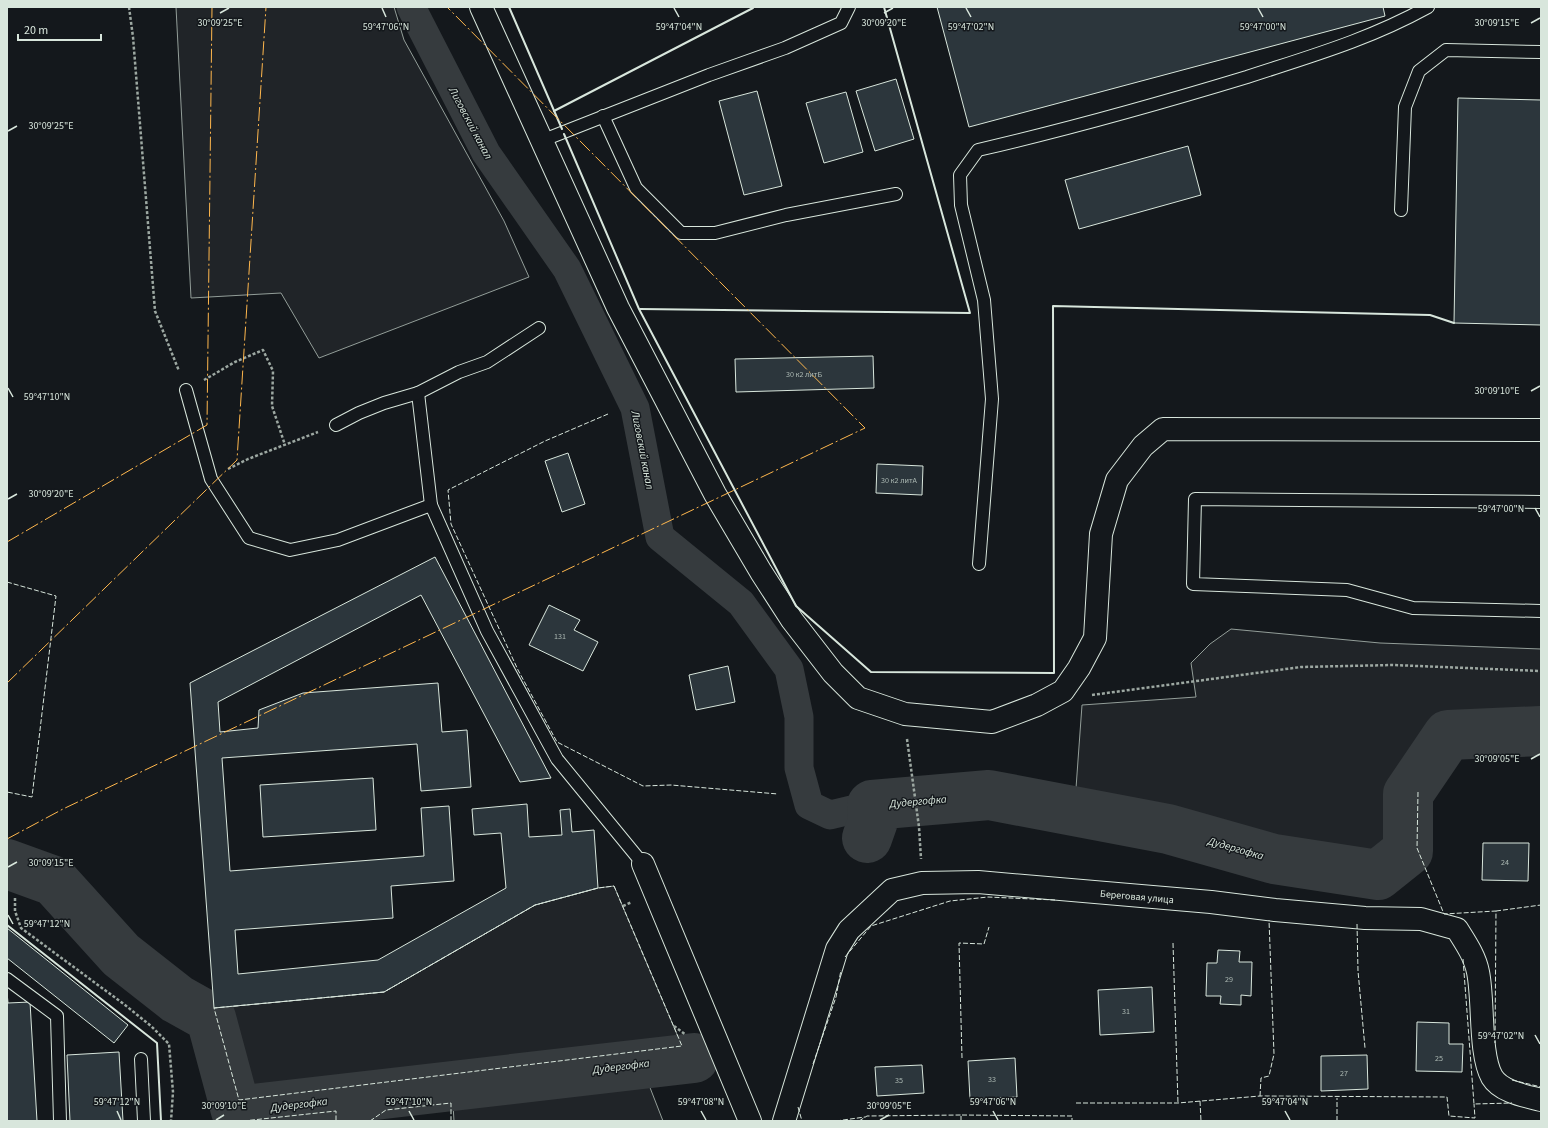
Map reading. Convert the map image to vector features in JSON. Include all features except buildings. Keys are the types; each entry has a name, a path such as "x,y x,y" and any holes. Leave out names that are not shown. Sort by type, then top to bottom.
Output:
{"street":[{"path":"481,7 618,308 715,494 761,572 792,620 833,673 858,698 905,714 992,722 1037,705 1063,691 1079,668 1095,638 1101,534 1117,480 1143,446 1163,429 1541,430"},
{"path":"643,864 750,1121"},
{"name":"Береговая улица","path":"784,1121 837,949 849,930 862,916 892,890 922,883 978,882 1211,902 1275,910 1358,917 1421,919 1457,928 1471,952 1478,971 1485,1057 1493,1078 1513,1094 1541,1100"}],"lane":[{"path":"541,141 709,75 792,45 842,23 849,7"},
{"path":"979,564 992,399 984,300 961,205 960,175 978,150 1066,130 1346,46 1400,22 1428,7"},
{"path":"1402,210 1405,107 1419,71 1446,50 1541,52"},
{"path":"603,116 636,188 681,233 715,234 786,215 896,194"},
{"path":"336,425 384,403 418,393 459,372 486,362 539,328"},
{"path":"186,390 210,479 249,538 290,550 338,540 431,505"},
{"path":"418,393 431,505 487,631 556,759 643,864"},
{"path":"1541,502 1195,499 1193,584 1347,590 1412,608 1541,611"},
{"path":"7,979 57,1016 60,1121"},
{"path":"141,1059 144,1121"}],"path":[{"path":"129,7 133,37 155,311 186,390 235,362 263,350 273,371 272,406 286,445"},
{"path":"210,479 248,459 336,425"},
{"path":"1063,691 1091,695 1302,667 1393,665 1541,671"},
{"path":"905,714 919,827 922,883"},
{"path":"15,898 15,911 22,928 152,1026 169,1044 173,1092 171,1121"}],"shaded area":[{"path":"176,7 394,7 404,40 504,221 529,277 319,358 281,293 191,298"},
{"path":"1231,629 1380,643 1541,649 1541,716 1452,719 1414,747 1403,793 1384,847 1373,856 1357,861 1321,860 1282,852 1216,829 1075,802 1082,705 1196,697 1191,663 1210,644"},
{"path":"614,886 682,1046 239,1100 214,1008 384,992 535,905 598,888"},
{"path":"642,1067 663,1121 454,1121 452,1089"}],"waterway":[{"name":"Лиговский канал","path":"411,7 486,153 567,269 635,408 660,537 741,603 789,669 799,717 799,768 809,805 830,815 872,805"},
{"name":"Дудергофка","path":"867,838 873,821 872,805 989,795 1168,829 1274,859 1378,875 1408,851 1408,794 1448,735 1541,731"},
{"name":"Дудергофка","path":"7,864 54,881 121,955 177,999 211,1018 236,1111 694,1058"}],"fence":[{"path":"608,414 545,441 448,490 451,524 518,670 557,742 643,786 671,785 778,794"},
{"path":"7,582 56,596 32,797 7,792"},
{"path":"1418,792 1417,848 1444,914 1496,911 1495,1043"},
{"path":"614,886 682,1046 239,1100 214,1008 384,992 535,905 598,888 614,886"},
{"path":"845,957 871,926 950,901 988,897 1055,900"},
{"path":"1496,911 1541,905"},
{"path":"1260,1096 1261,1078 1269,1076 1274,1054 1269,920"},
{"path":"1357,924 1358,971 1365,1048"},
{"path":"962,1058 959,943 984,944 989,927"},
{"path":"1173,943 1178,1103"},
{"path":"1463,959 1474,1104 1512,1103"},
{"path":"813,1064 836,997 841,970"},
{"path":"1512,1080 1541,1087"},
{"path":"1076,1103 1178,1103 1260,1096 1447,1097 1449,1116 1475,1118 1474,1104"},
{"path":"1337,1098 1337,1121"},
{"path":"1200,1101 1201,1121"},
{"path":"370,1121 386,1110 451,1103 451,1121"},
{"path":"798,1107 802,1121"},
{"path":"243,1121 336,1111 336,1121"},
{"path":"859,1121 867,1116 961,1115"},
{"path":"961,1121 961,1115 1072,1116 1072,1121"},
{"path":"836,1121 865,1117"}],"wall":[{"path":"509,7 562,129"},
{"path":"554,111 753,8 752,7"},
{"path":"640,309 970,313 884,7"},
{"path":"564,134 639,309 796,606 871,672 1054,673 1053,306 1430,315 1454,323"},
{"path":"7,925 157,1043 161,1121"}],"power":[{"path":"7,542 207,425 212,7"},
{"path":"7,683 237,460 266,7"},
{"path":"7,839 63,809 865,428 447,7"}]}
